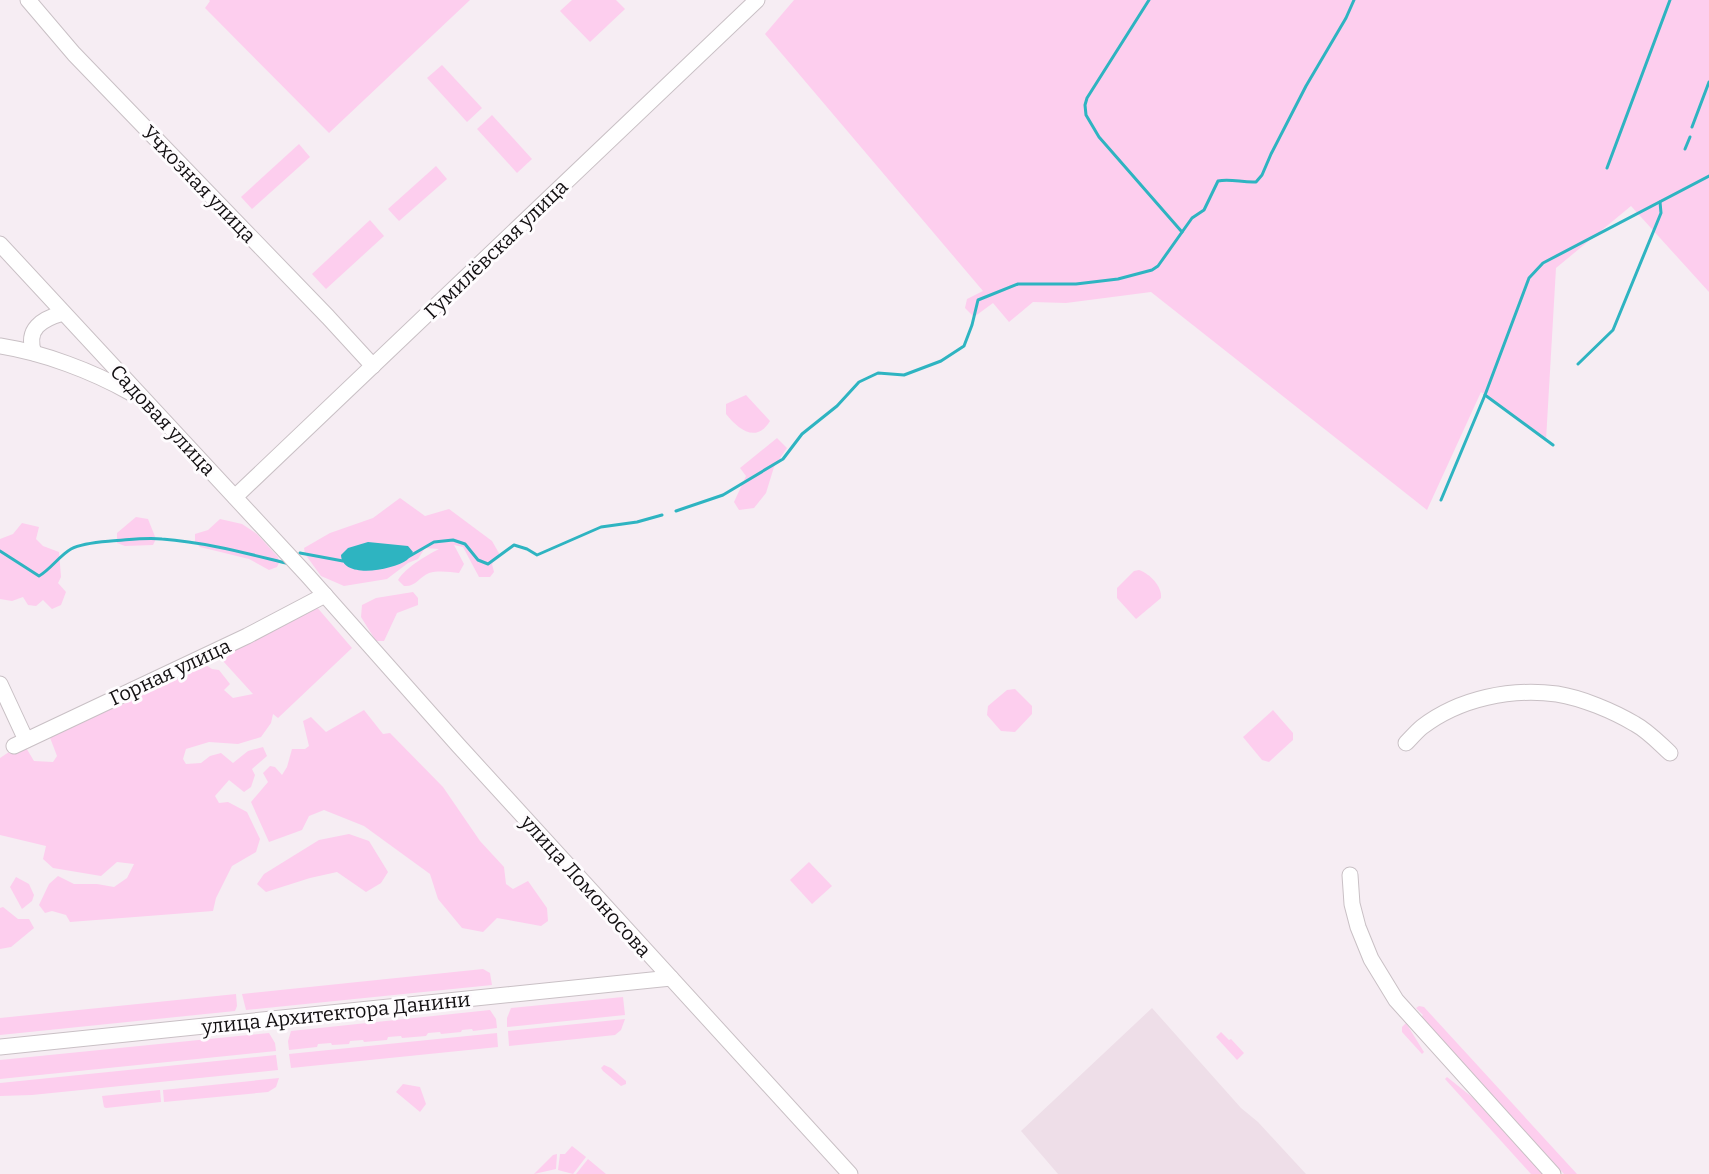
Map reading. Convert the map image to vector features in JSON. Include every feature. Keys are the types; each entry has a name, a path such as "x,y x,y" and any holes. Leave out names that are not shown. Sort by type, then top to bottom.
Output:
{"street":[{"name":"Учхозная улица","path":"28,0 74,54 373,366"},
{"name":"Гумилёвская улица","path":"235,497 757,0"},
{"name":"Садовая улица","path":"0,244 325,596"},
{"path":"34,353 31,345 32,338 39,324 47,318 63,313"},
{"path":"0,346 34,353 96,374 144,400"},
{"name":"Горная улица","path":"0,684 20,743 247,636 325,596"},
{"name":"улица Ломоносова","path":"325,596 850,1174"},
{"path":"1406,743 1421,728 1443,713 1470,702 1503,694 1535,693 1558,694 1600,706 1635,724 1670,753"},
{"path":"1350,875 1352,904 1358,927 1371,959 1396,1000 1553,1174"},
{"name":"улица Архитектора Данини","path":"0,1047 671,978"}],"shaded area":[{"path":"209,0 470,0 329,133 205,8"},
{"path":"572,0 616,0 625,9 590,42 560,11"},
{"path":"794,0 1709,0 1709,292 1631,206 1556,268 1546,440 1481,392 1427,510 1151,292 1066,303 1033,302 1009,322 993,303 974,317 965,308 967,299 983,291 765,34"},
{"path":"442,65 482,108 467,122 427,78"},
{"path":"492,115 532,159 517,173 477,129"},
{"path":"299,144 310,157 252,209 241,197"},
{"path":"436,166 447,179 399,221 388,209"},
{"path":"370,220 384,236 326,289 312,274"},
{"path":"746,395 770,421 759,432 747,432 736,425 726,414 726,404"},
{"path":"777,438 787,448 774,467 766,493 754,508 739,510 734,502 746,476 740,468"},
{"path":"400,498 425,516 449,509 492,541 500,555 492,564 494,572 490,577 479,577 463,547 454,545 464,564 459,573 441,571 429,573 408,586 404,586 398,580 401,575 439,549 425,548 418,559 408,563 387,579 344,586 321,576 305,554 304,548 330,533 373,518"},
{"path":"136,517 148,519 156,539 153,545 125,546 117,543 117,533"},
{"path":"220,519 242,524 257,534 278,557 277,567 269,570 249,559 200,547 195,542 195,534 208,530"},
{"path":"22,523 39,527 36,539 43,546 59,552 61,577 58,583 66,592 61,605 52,609 43,600 36,606 28,605 23,597 12,601 0,599 0,539 13,534"},
{"path":"1139,570 1154,581 1160,589 1161,598 1136,619 1117,598 1117,588 1134,571"},
{"path":"413,592 418,598 418,605 397,613 384,641 376,641 361,617 362,605 376,598"},
{"path":"315,605 352,648 278,718 273,714 271,723 261,737 238,744 209,742 186,749 183,759 186,764 201,763 210,756 221,753 233,763 248,751 263,747 267,756 252,769 255,775 251,787 244,792 229,780 215,796 219,803 228,802 247,812 260,839 256,852 232,866 216,898 213,911 70,922 66,915 52,911 45,913 39,905 49,884 58,876 74,884 114,887 127,878 134,864 117,862 101,876 53,868 43,859 46,846 0,835 0,758 18,746 25,746 34,761 53,762 57,756 49,735 203,663 212,669 219,670 230,684 224,690 233,698 253,694 223,661 231,653 231,647"},
{"path":"1015,689 1032,706 1032,714 1015,732 1001,731 987,715 988,706 1007,690"},
{"path":"364,710 383,734 390,733 443,787 480,841 504,867 506,884 513,889 528,881 547,908 548,921 541,926 497,918 483,932 462,928 438,899 430,874 364,826 324,810 309,816 302,830 269,842 251,802 268,782 263,773 270,766 275,767 282,775 292,749 305,749 309,746 303,721 311,717 326,732"},
{"path":"1273,710 1293,733 1293,740 1269,762 1262,760 1243,737"},
{"path":"349,834 369,841 388,872 381,883 366,892 337,872 266,892 257,884 264,874 319,840"},
{"path":"809,862 832,886 812,904 790,880"},
{"path":"16,877 29,884 34,895 32,901 22,909 10,887"},
{"path":"3,907 18,919 29,919 34,928 11,947 0,949 0,908"},
{"path":"483,969 490,973 492,985 246,1010 242,994"},
{"path":"236,994 235,1011 0,1035 0,1018"},
{"path":"623,997 625,1015 507,1027 507,1018 511,1008"},
{"path":"1424,1007 1577,1174 1564,1174 1421,1017 1423,1015 1416,1008"},
{"path":"1152,1008 1241,1108 1258,1122 1306,1174 1058,1174 1021,1131"},
{"path":"490,1010 496,1019 497,1028 441,1034 440,1032 428,1033 426,1036 402,1038 401,1036 388,1037 387,1040 350,1041 349,1044 318,1044 317,1047 289,1050 288,1041 291,1031"},
{"path":"625,1019 621,1030 615,1035 509,1046 508,1031"},
{"path":"1406,1023 1424,1052 1422,1054 1402,1032 1402,1027"},
{"path":"1221,1032 1244,1053 1237,1060 1216,1037"},
{"path":"269,1033 275,1043 276,1051 0,1079 0,1060"},
{"path":"497,1033 498,1047 291,1068 289,1054"},
{"path":"276,1055 278,1070 32,1095 0,1096 0,1083"},
{"path":"604,1065 611,1068 626,1081 626,1084 621,1086 603,1071 601,1068"},
{"path":"1447,1077 1472,1097 1543,1174 1531,1174 1445,1079"},
{"path":"279,1078 276,1087 268,1092 164,1102 163,1090"},
{"path":"403,1084 420,1087 426,1104 420,1112 396,1092"},
{"path":"160,1090 161,1102 104,1107 102,1096"},
{"path":"572,1146 586,1157 573,1174 558,1170 560,1154 565,1154"},
{"path":"557,1154 556,1169 534,1174 553,1155"},
{"path":"588,1159 606,1174 576,1174"}],"water":[{"path":"368,542 408,546 413,552 407,560 400,564 369,571 350,568 344,563 341,555 348,548"}],"waterway":[{"path":"1149,0 1087,98 1086,115 1099,137 1182,232"},
{"path":"676,511 723,495 783,459 802,434 837,406 859,382 878,373 904,375 941,361 964,346 978,300 1018,284 1076,284 1118,279 1152,270 1158,266 1192,218 1204,210 1218,181 1256,182 1262,175 1306,86 1354,0"},
{"path":"1607,168 1670,0"},
{"path":"1692,127 1709,82"},
{"path":"1685,149 1690,137"},
{"path":"1441,500 1485,395 1529,278 1543,263 1709,176"},
{"path":"1578,364 1613,330 1661,213 1660,202"},
{"path":"1485,395 1553,445"},
{"path":"408,557 434,542 453,540 465,544 478,560 488,564 514,545 537,555 601,527 637,522 662,515"},
{"path":"0,551 39,576 75,547 96,542 143,538 209,545 286,563"},
{"path":"300,553 343,561"}]}
